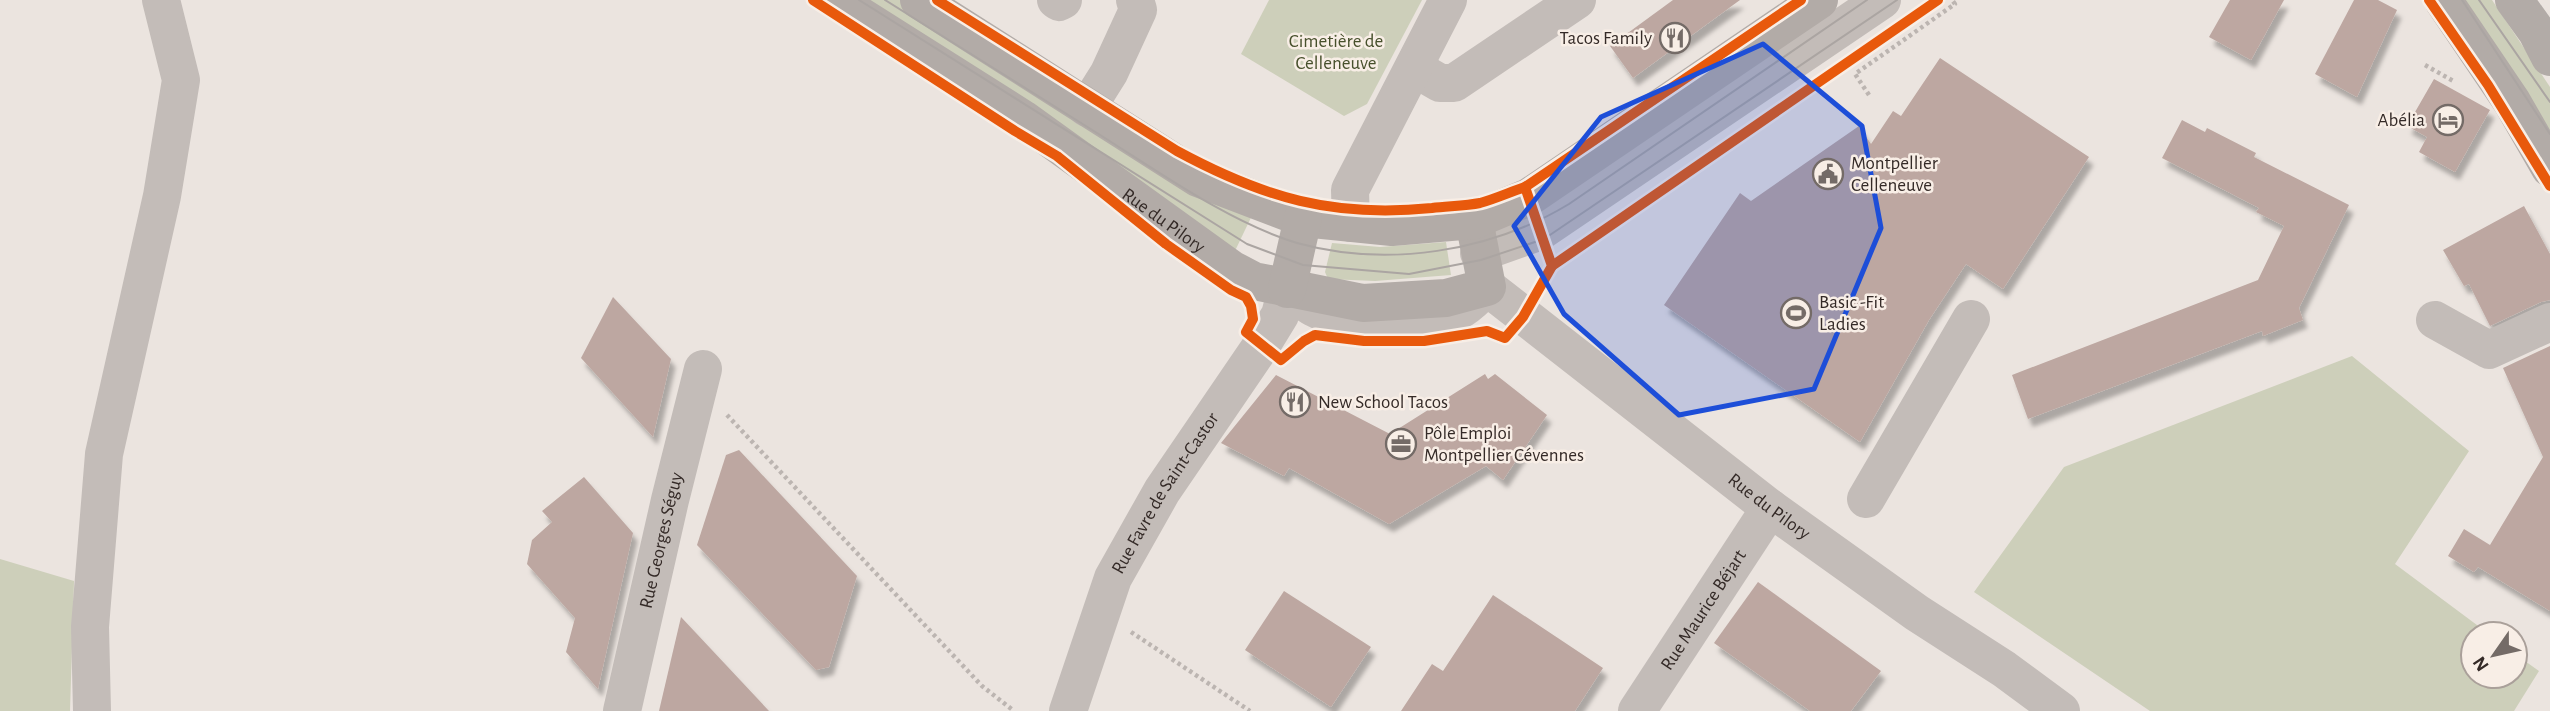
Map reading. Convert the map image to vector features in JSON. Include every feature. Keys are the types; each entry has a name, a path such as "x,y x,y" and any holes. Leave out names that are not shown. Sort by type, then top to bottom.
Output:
{"main road":[{"name":"Rue du Pilory","path":"835,0 1023,119 1231,269 1254,281 1363,303 1446,298 1480,253"},
{"path":"919,0 1198,178 1303,218 1392,227 1480,253 1529,197 1801,5"},
{"path":"2442,0 2512,102 2550,167"},
{"path":"2514,0 2537,32 2550,57"},
{"path":"1287,289 1303,218"}],"street":[{"path":"92,711 90,627 104,454 162,196 181,80 160,0"},
{"path":"1056,0 1063,0"},
{"path":"1087,108 1109,73 1138,10 1135,0"},
{"path":"1351,223 1350,190 1448,0"},
{"path":"1414,68 1440,83 1454,83 1577,0"},
{"path":"1480,253 1541,231 1882,0"},
{"name":"Rue du Pilory","path":"1480,253 1651,418 1770,508 2061,711"},
{"name":"Rue Favre de Saint-Castor","path":"1068,711 1113,578 1162,491 1280,315 1287,289"},
{"path":"1867,499 1971,318"},
{"path":"2435,320 2489,350 2550,322"},
{"name":"Rue Georges Séguy","path":"622,711 701,377"},
{"name":"Rue Maurice Béjart","path":"1636,711 1770,508"}],"path":[{"path":"1869,95 1855,75 1955,4 1952,0"},
{"path":"2426,65 2465,88"},
{"path":"701,377 982,686 1014,711"},
{"path":"1101,613 1250,711"}],"highlighted area":[{"path":"1763,44 1862,126 1881,228 1814,389 1679,415 1564,314 1514,226 1601,117"}],"green space":[{"path":"846,0 902,0 1256,207 1234,253"},
{"name":"Cimetière de Celleneuve","path":"1269,0 1422,0 1367,104 1344,116 1241,54"},
{"path":"2453,0 2492,0 2550,87 2550,146"},
{"path":"1446,242 1451,275 1375,281 1328,279 1325,272 1332,243 1380,247"},
{"path":"2352,356 2469,451 2395,564 2470,620 2459,620 2459,690 2527,690 2514,711 2150,711 1974,592 2064,467"},
{"path":"0,559 74,581 70,711 0,711"},
{"path":"2529,664 2539,671 2529,687"}],"building":[{"path":"1673,0 1740,0 1633,78 1610,46"},
{"path":"2230,0 2284,0 2251,60 2209,37"},
{"path":"2354,0 2378,0 2397,10 2357,97 2315,74"},
{"path":"1940,58 2089,157 2003,289 1966,264 1929,320 1860,442 1664,305 1740,193 1751,201 1859,126 1871,144 1893,111 1901,116"},
{"path":"2434,79 2490,110 2455,172 2419,152 2427,137 2407,126"},
{"path":"2182,120 2205,132 2207,128 2256,153 2254,157 2349,205 2299,308 2303,320 2263,336 2262,331 2028,419 2012,375 2258,280 2284,226 2256,212 2259,208 2162,158"},
{"path":"2524,206 2550,254 2550,300 2490,326 2469,284 2464,286 2443,250"},
{"path":"613,297 671,359 653,437 581,358"},
{"path":"2550,346 2550,611 2478,567 2474,572 2448,556 2464,529 2490,545 2543,457 2503,368"},
{"path":"1485,374 1488,379 1495,374 1547,415 1503,480 1486,466 1389,524 1289,468 1284,476 1221,443 1276,375 1390,434"},
{"path":"739,450 857,576 829,667 816,670 697,545 726,455"},
{"path":"584,477 633,533 598,689 566,652 575,618 527,564 532,540 552,522 542,511"},
{"path":"1758,582 1881,671 1851,711 1810,711 1714,643"},
{"path":"1284,591 1371,647 1331,707 1245,650"},
{"path":"1493,595 1603,668 1575,711 1401,711 1432,664 1443,671"},
{"path":"681,617 769,711 659,711"}],"tram line":[{"path":"859,0 1247,244 1303,265 1409,274 1481,260 1544,239 1897,0"},
{"path":"885,0 1169,179 1246,223 1297,243 1366,254 1437,251 1506,234 1538,220 1569,204 1867,0"},
{"path":"2462,0 2550,134"},
{"path":"2479,0 2550,102"}],"cycle path":[{"path":"813,0 1057,156 1166,244 1231,290 1246,297 1253,319 1246,332 1281,360 1315,335 1364,341 1424,341 1487,331 1505,338 1523,317 1552,266 1525,187"},
{"path":"937,0 1177,151 1209,167 1240,181 1300,201 1363,210 1480,203 1525,187 1801,0"},
{"path":"1552,266 1938,0"},
{"path":"2429,0 2488,85 2550,186"}],"place":[{"name":"Tacos Family","path":"1675,38"},
{"name":"Abélia","path":"2448,120"},
{"name":"Montpellier Celleneuve","path":"1828,174"},
{"name":"Basic -Fit Ladies","path":"1796,313"},
{"name":"New School Tacos","path":"1295,402"},
{"name":"Pôle Emploi Montpellier Cévennes","path":"1401,444"}]}
